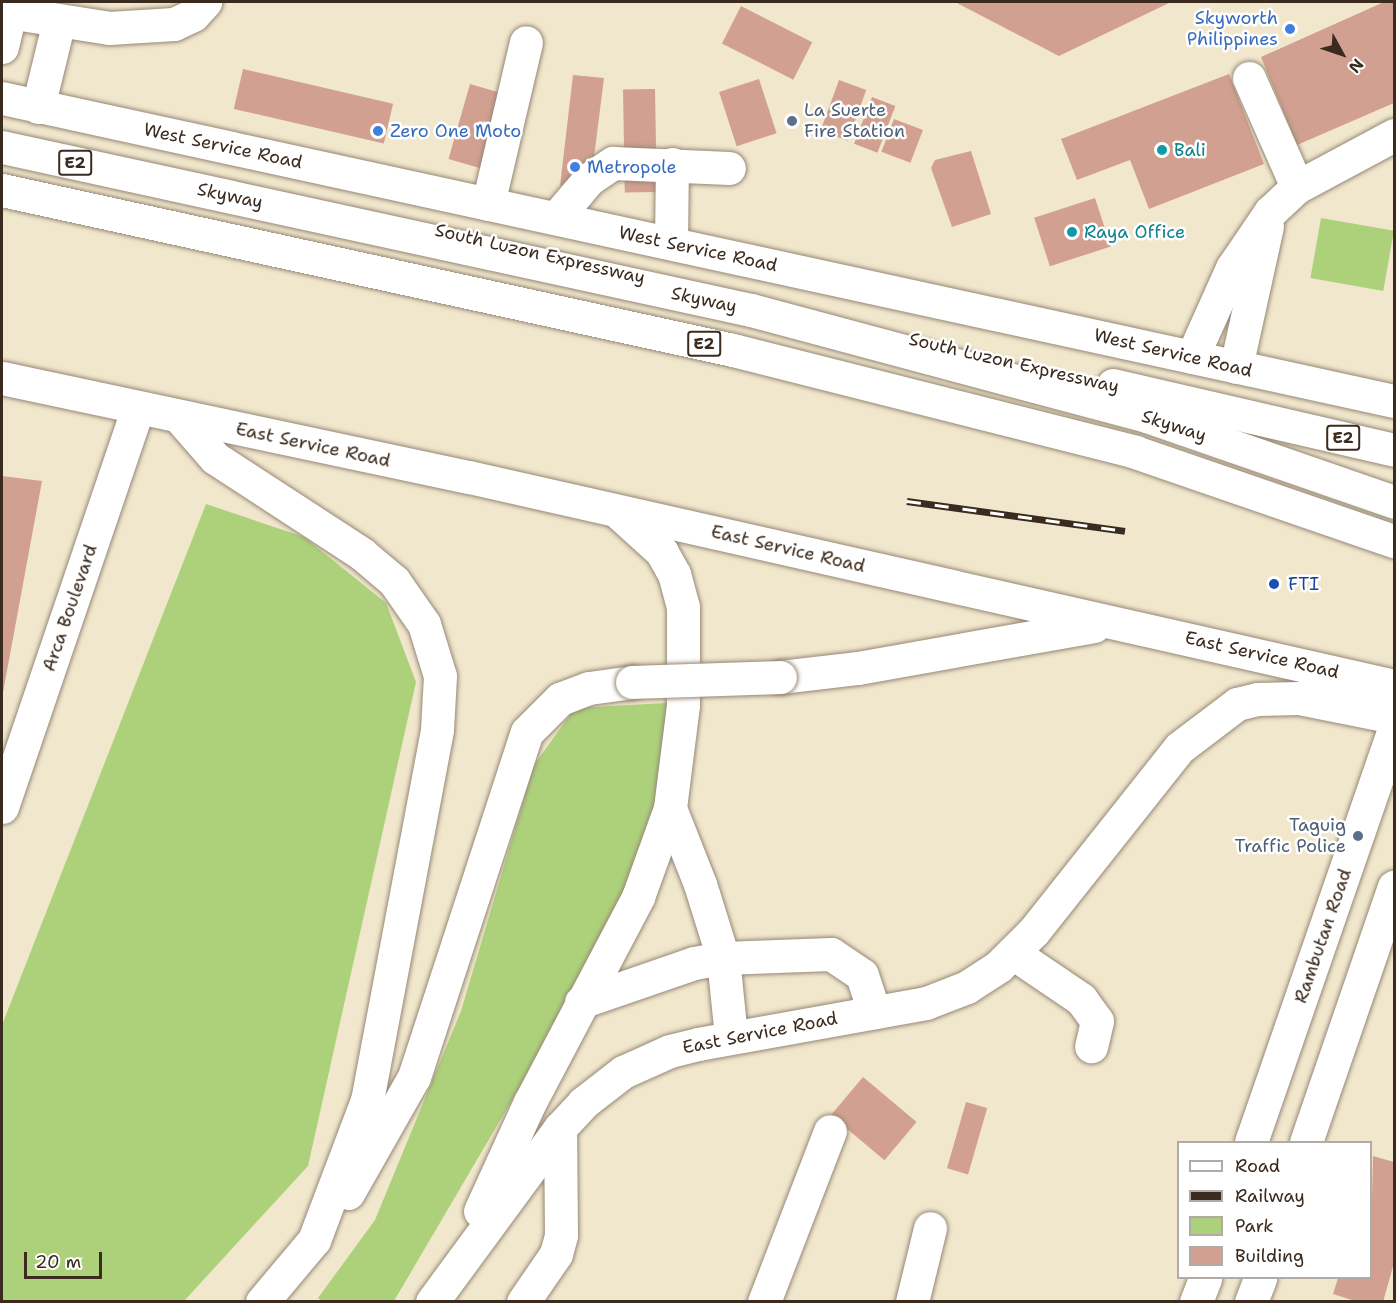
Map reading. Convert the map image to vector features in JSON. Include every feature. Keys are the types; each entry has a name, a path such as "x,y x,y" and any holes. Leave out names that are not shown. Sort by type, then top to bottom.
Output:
{"main road":[{"path":"2,47 6,12 109,28 174,24 193,15 206,2"},
{"path":"38,106 59,21"},
{"path":"488,204 526,42"},
{"path":"1249,78 1297,187"},
{"name":"West Service Road","path":"2,98 1395,401"},
{"name":"South Luzon Expressway","path":"2,132 1395,450"},
{"path":"1192,357 1232,268 1270,212 1297,187 1395,135"},
{"name":"Skyway","path":"2,147 751,310 1146,416 1395,503"},
{"path":"556,218 589,179 613,163 729,168"},
{"path":"671,243 672,164"},
{"name":"Skyway","path":"2,190 813,370 1135,452 1395,541"},
{"name":"E2","path":"2,196 1395,503"},
{"path":"1236,367 1270,212"},
{"name":"East Service Road","path":"2,378 612,509 1395,686"},
{"name":"Arca Boulevard","path":"2,807 138,408"},
{"name":"East Service Road","path":"180,418 215,458 362,554 394,581 424,624 440,676 437,730 376,1065 355,1137 314,1240 262,1302"},
{"path":"452,1272 530,1102 638,897 670,808 683,705 683,607 674,574 662,552 634,524 612,509"},
{"path":"314,1240 373,1154 414,1077 526,732 560,699 589,688 632,681 780,677 858,668 1114,623"},
{"name":"East Service Road","path":"432,1302 560,1128 583,1103 623,1072 670,1051 731,1037 874,1012 947,996 982,977 1013,953 1053,909 1179,748 1217,715 1237,704 1277,698 1318,700 1395,717"},
{"name":"Rambutan Road","path":"1252,1141 1395,730"},
{"path":"670,808 700,884 723,958 731,1037"},
{"path":"1307,1141 1395,887"},
{"path":"1013,953 1081,999 1096,1021 1091,1046"},
{"path":"581,1002 694,963 723,958 831,954 862,975 874,1012"},
{"path":"523,1302 556,1254 561,1235 560,1128"},
{"path":"764,1302 830,1131"},
{"path":"912,1302 930,1228"},
{"path":"1196,1302 1205,1279"},
{"path":"1251,1302 1260,1279"}],"green space":[{"path":"1321,218 1394,231 1383,291 1310,278"},
{"path":"206,504 304,537 386,603 416,682 308,1166 184,1301 2,1301 2,1025"},
{"path":"666,703 665,774 634,881 525,1078 394,1301 323,1302 318,1298 375,1220 461,1011 534,765 575,708"}],"building":[{"path":"955,2 1171,2 1059,56"},
{"path":"1384,2 1394,2 1394,103 1297,145 1261,57"},
{"path":"741,6 812,42 793,80 722,43"},
{"path":"243,69 393,104 384,144 234,109"},
{"name":"Bali","path":"1229,74 1264,164 1149,209 1130,160 1077,180 1061,139"},
{"path":"573,75 604,78 592,173 560,186"},
{"path":"759,79 777,133 737,146 719,92"},
{"path":"839,80 866,90 848,141 821,131"},
{"path":"470,84 504,94 482,169 449,159"},
{"path":"655,89 657,192 625,193 623,90"},
{"path":"872,97 895,106 877,153 854,144"},
{"path":"894,119 923,130 910,163 881,152"},
{"path":"971,151 991,214 952,227 931,168 935,160"},
{"name":"Raya Office","path":"1095,198 1111,247 1050,266 1034,218"},
{"path":"2,476 42,481 2,698"},
{"path":"863,1077 917,1122 884,1160 831,1115"},
{"path":"966,1102 987,1108 968,1174 947,1168"},
{"path":"1373,1156 1394,1162 1394,1263 1383,1302 1358,1302 1333,1294 1338,1279 1372,1279"}],"railway":[{"path":"907,501 1125,531"}],"place":[{"name":"Skyworth Philippines","path":"1290,29"},
{"name":"La Suerte Fire Station","path":"792,121"},
{"name":"Zero One Moto","path":"378,131"},
{"name":"Bali","path":"1162,150"},
{"name":"Metropole","path":"575,167"},
{"name":"Raya Office","path":"1072,232"},
{"name":"FTI","path":"1274,584"},
{"name":"Taguig Traffic Police","path":"1358,836"}]}
